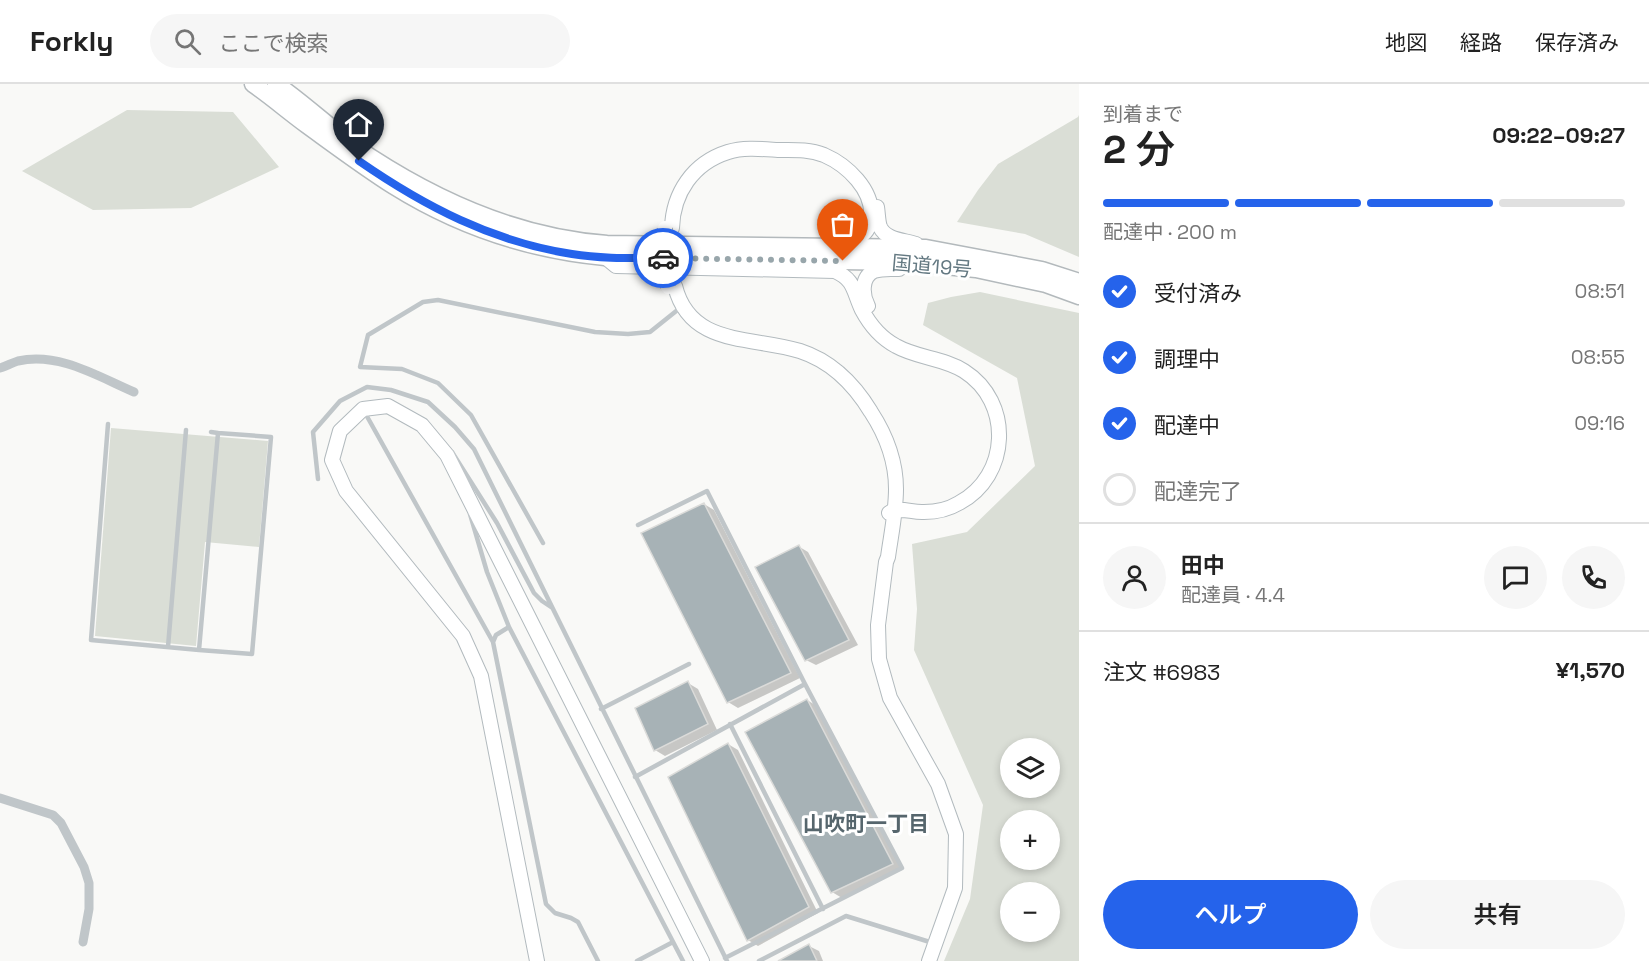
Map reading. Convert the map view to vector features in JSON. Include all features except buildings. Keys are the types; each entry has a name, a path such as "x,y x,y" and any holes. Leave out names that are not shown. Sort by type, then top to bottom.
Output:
{"highway":[{"name":"国道19号","path":"253,84 306,125 394,186 447,215 540,248 604,257 904,262 976,269 1046,284 1079,296"},
{"name":"国道19号","path":"276,84 369,156 444,199 536,233 582,242 656,246 926,248 1042,270 1079,282"}],"street":[{"path":"926,248 890,238 881,230 869,186 851,165 825,149 798,144 735,145 722,148 699,159 676,186 668,207 671,286 680,307 709,330 722,336 800,351 841,374 861,395 881,428 891,452 896,489 883,557 886,562 878,626 879,659 890,698 938,784 956,834 954,888 929,961"},
{"path":"669,228 678,196 687,180 700,166 712,158 748,149 810,151 824,156 849,171 863,188 869,200 871,220 868,230 853,239 760,241 737,243 730,246"},
{"path":"604,257 616,266 835,270 851,283 864,313 886,339 907,351 956,366 974,378 991,399 997,411 999,448 989,476 973,494 944,509 891,514"},
{"path":"891,514 906,521 945,516 977,499 988,488 1003,461 1007,438 1006,425 997,397 978,374 958,361 909,344 883,328 864,298 865,281 870,274 885,269 970,276 976,269"},
{"path":"0,368 18,361 57,360 74,365 134,392"},
{"path":"537,961 481,676 463,636 346,491 332,460 340,431 363,409 388,406 422,425 447,455 702,961"},
{"path":"0,798 53,814 61,823 84,867 89,883 89,909 84,942"}],"lane":[{"path":"543,543 471,415 438,383 402,369 360,367 368,335 423,302 438,300 595,332 628,334 650,332 680,307"},
{"path":"318,479 313,432 340,401 367,387 391,390 428,402 455,427 474,449 726,960 902,868 805,684 708,491 638,525"},
{"path":"363,409 493,642 546,904 555,913 578,922 598,961"},
{"path":"108,424 91,640 252,654 271,437 211,432"},
{"path":"422,425 442,440 457,458 497,522 534,592 551,607"},
{"path":"168,647 186,430"},
{"path":"199,650 218,433"},
{"path":"459,479 487,572 509,627 683,961"},
{"path":"493,642 496,635 509,627"},
{"path":"601,709 689,664"},
{"path":"635,777 805,684"},
{"path":"730,724 823,909"},
{"path":"759,961 846,916 935,943"},
{"path":"637,961 673,942"}],"shaded area":[{"path":"127,110 233,112 279,167 191,208 93,210 22,171"},
{"path":"1079,115 1079,257 1025,234 957,222 998,164"},
{"path":"980,292 1079,313 1079,961 944,961 970,899 983,805 914,650 917,609 912,544 967,532 1035,466 1017,378 923,325 928,303"},
{"path":"111,428 268,441 259,547 205,542 196,646 95,636"}],"way so far":[{"path":"663,258 843,261"}],"district":[{"name":"山吹町一丁目","path":"866,823"}],"route":[{"path":"359,161 394,186 447,215 540,248 604,257 663,258"}]}
